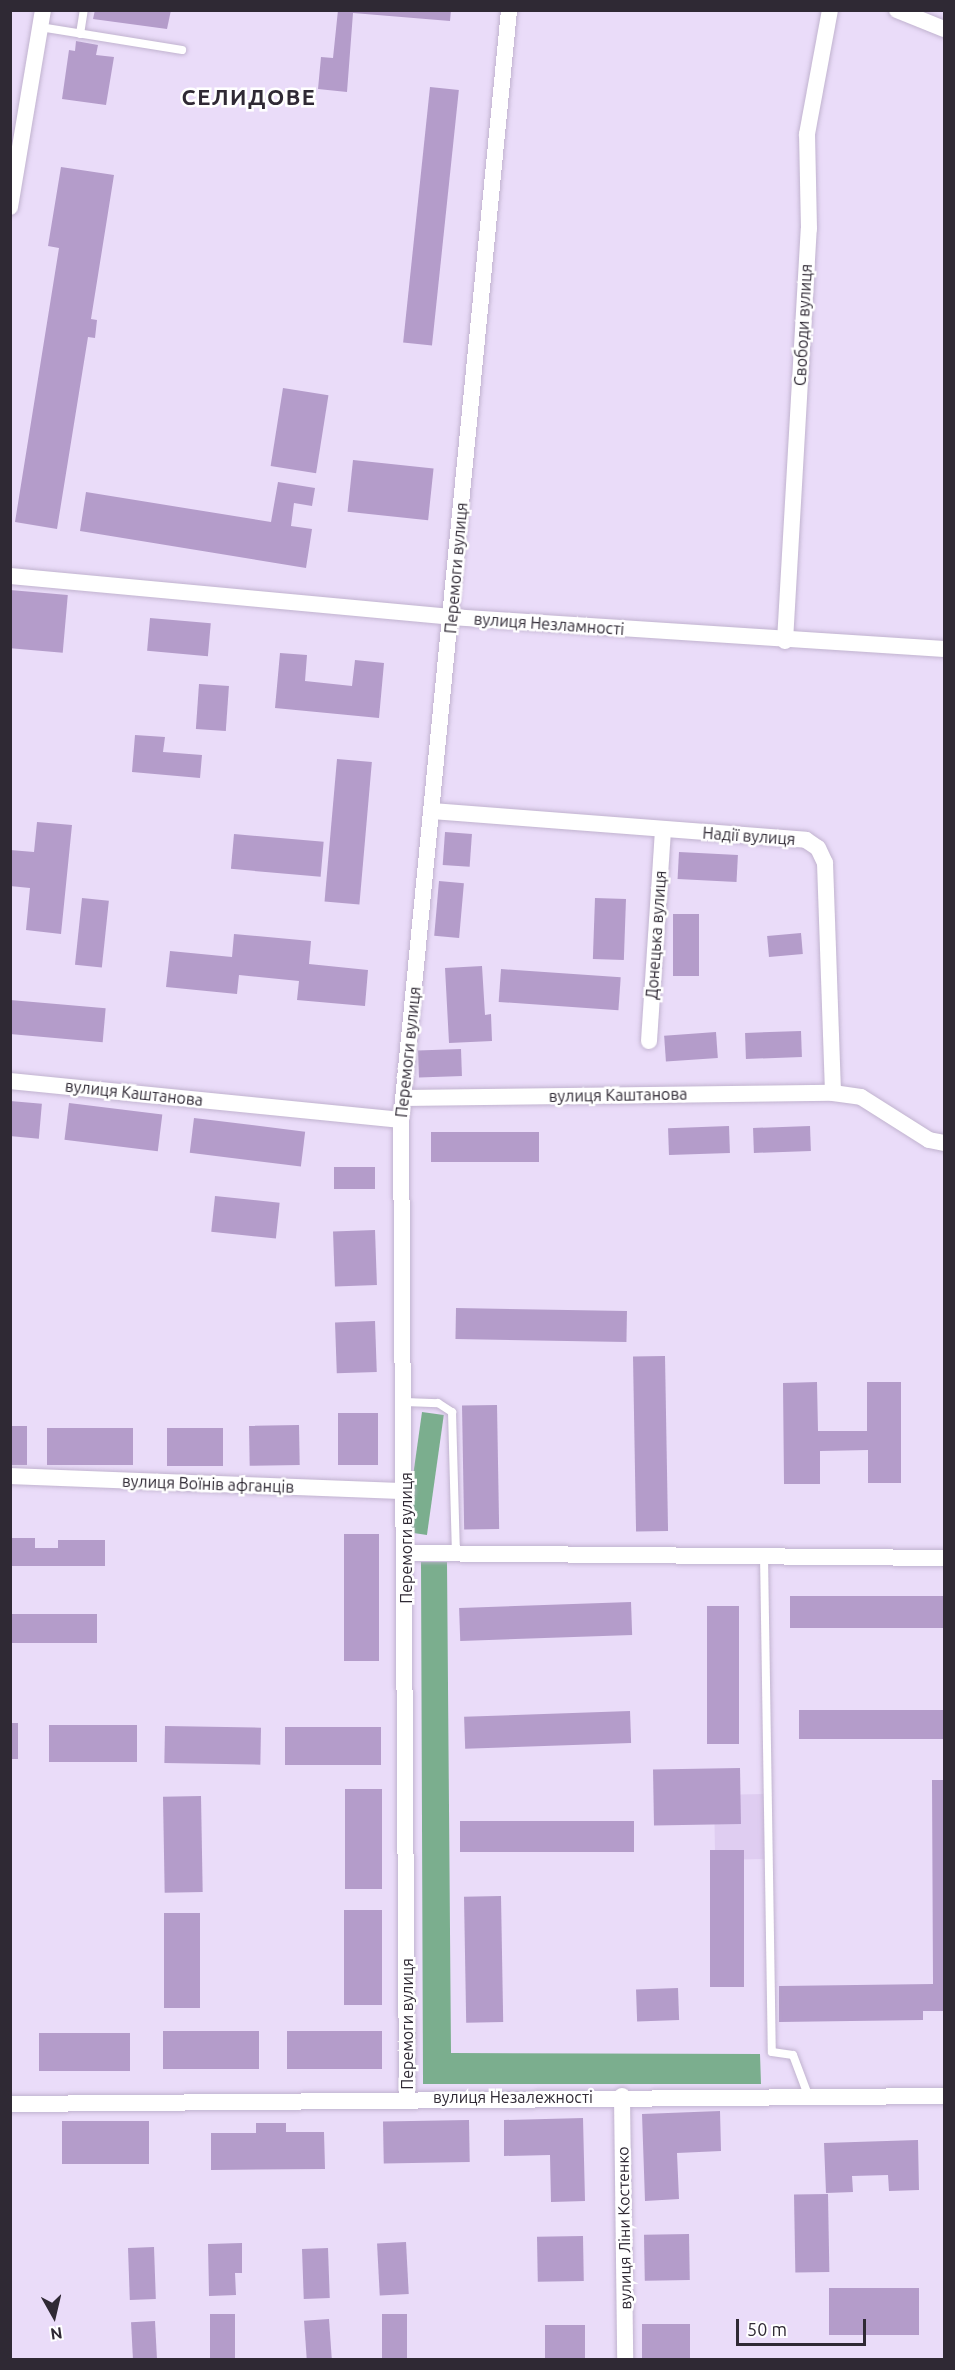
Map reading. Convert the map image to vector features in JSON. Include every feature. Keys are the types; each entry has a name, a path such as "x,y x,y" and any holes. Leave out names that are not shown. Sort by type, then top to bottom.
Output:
{"street":[{"path":"10,207 43,10"},
{"name":"Перемоги вулиця","path":"407,2098 406,1491 401,1120 509,10"},
{"name":"Свободи вулиця","path":"785,641 809,229 807,134 830,10"},
{"path":"897,10 945,29"},
{"name":"вулиця Незламності","path":"10,576 451,617 785,641 945,649"},
{"name":"Надії вулиця","path":"432,811 806,840 818,848 825,863 833,1093"},
{"name":"Донецька вулиця","path":"649,1041 663,829"},
{"name":"вулиця Каштанова","path":"10,1081 401,1120"},
{"name":"вулиця Каштанова","path":"403,1098 833,1093 861,1097 929,1140 945,1143"},
{"name":"вулиця Воїнів афганців","path":"10,1476 406,1491"},
{"path":"405,1553 945,1558"},
{"name":"вулиця Незалежності","path":"10,2104 622,2096 945,2096"},
{"name":"вулиця Ліни Костенко","path":"622,2096 625,2360"}],"lane":[{"path":"80,34 84,10"},
{"path":"40,27 182,50"},
{"path":"405,1402 438,1404 452,1412 456,1553"},
{"path":"764,1555 772,2052 793,2055 808,2095"}],"shaded area":[{"path":"769,1794 770,1859 715,1860 714,1795"}],"green space":[{"path":"422,1412 444,1415 427,1535 405,1532"},
{"path":"421,1562 447,1562 451,2053 760,2054 761,2084 423,2084"}],"building":[{"path":"95,10 171,10 167,29 93,19"},
{"path":"338,10 451,10 450,21 353,13 347,92 318,89 321,57 333,58"},
{"path":"76,41 98,45 96,55 114,57 106,105 62,99 69,50 75,51"},
{"path":"430,87 459,90 432,346 403,343"},
{"path":"61,167 114,175 91,319 97,320 95,338 88,337 57,529 15,522 59,248 48,246"},
{"path":"283,388 328,395 316,473 271,466"},
{"path":"353,460 434,468 428,520 348,512"},
{"path":"278,482 315,488 312,506 294,503 291,526 312,529 306,568 80,531 86,492 271,522"},
{"path":"10,590 68,595 63,653 10,648"},
{"path":"150,618 211,623 208,656 147,651"},
{"path":"280,653 307,655 305,681 352,686 355,660 384,663 379,718 275,708"},
{"path":"199,684 229,686 226,731 196,729"},
{"path":"135,735 165,737 163,752 202,755 200,778 132,772"},
{"path":"337,759 372,762 359,905 325,901"},
{"path":"37,822 72,825 61,934 26,930 30,888 10,886 10,850 34,852"},
{"path":"445,832 472,834 470,867 443,865"},
{"path":"234,834 324,842 321,877 231,869"},
{"path":"679,852 738,855 737,882 678,879"},
{"path":"439,881 464,883 459,938 434,936"},
{"path":"82,898 109,901 102,967 75,965"},
{"path":"595,898 626,899 624,960 593,959"},
{"path":"673,914 699,914 699,976 673,976"},
{"path":"801,933 803,954 769,957 767,936"},
{"path":"234,934 311,941 309,964 368,970 365,1006 297,1000 299,981 239,975 237,994 166,987 170,951 232,957"},
{"path":"482,966 485,1015 491,1014 492,1041 449,1043 445,968"},
{"path":"501,969 621,977 618,1010 499,1002"},
{"path":"10,1000 106,1008 103,1042 10,1034"},
{"path":"801,1031 802,1057 746,1059 745,1033"},
{"path":"716,1032 718,1058 666,1062 664,1036"},
{"path":"461,1049 462,1076 419,1077 418,1051"},
{"path":"10,1101 42,1104 39,1139 10,1136"},
{"path":"69,1103 162,1114 158,1151 64,1140"},
{"path":"194,1118 305,1132 301,1166 190,1153"},
{"path":"729,1126 730,1153 669,1155 668,1128"},
{"path":"810,1126 811,1151 754,1153 753,1128"},
{"path":"431,1132 539,1132 539,1162 431,1162"},
{"path":"334,1167 375,1167 375,1189 334,1189"},
{"path":"215,1196 280,1203 276,1239 211,1232"},
{"path":"375,1230 377,1285 335,1286 333,1231"},
{"path":"456,1308 627,1311 626,1342 455,1339"},
{"path":"375,1321 377,1372 337,1373 335,1322"},
{"path":"665,1356 668,1531 636,1532 633,1357"},
{"path":"817,1382 818,1431 867,1431 867,1382 901,1382 901,1483 868,1483 868,1450 820,1451 820,1484 784,1484 783,1383"},
{"path":"497,1405 499,1529 464,1530 462,1406"},
{"path":"338,1413 378,1413 378,1465 338,1465"},
{"path":"299,1425 300,1465 250,1466 249,1426"},
{"path":"10,1426 27,1426 27,1465 10,1465"},
{"path":"47,1428 133,1428 133,1465 47,1465"},
{"path":"167,1428 223,1428 223,1466 167,1466"},
{"path":"344,1534 379,1534 379,1661 344,1661"},
{"path":"10,1538 35,1538 35,1548 58,1548 58,1540 105,1540 105,1566 10,1566"},
{"path":"790,1596 944,1596 944,1628 790,1628"},
{"path":"631,1602 632,1635 460,1641 459,1608"},
{"path":"707,1606 739,1606 739,1744 707,1744"},
{"path":"10,1614 97,1614 97,1643 10,1643"},
{"path":"799,1710 944,1710 944,1739 799,1739"},
{"path":"630,1711 631,1743 465,1749 464,1717"},
{"path":"10,1723 18,1723 18,1759 10,1759"},
{"path":"49,1725 137,1725 137,1762 49,1762"},
{"path":"165,1726 261,1728 260,1765 164,1763"},
{"path":"285,1727 381,1727 381,1765 285,1765"},
{"path":"740,1768 741,1824 654,1826 653,1770"},
{"path":"932,1780 944,1780 944,2011 923,2011 923,2020 779,2022 779,1986 933,1984"},
{"path":"345,1789 382,1789 382,1889 345,1889"},
{"path":"201,1796 203,1892 165,1893 163,1797"},
{"path":"460,1821 634,1821 634,1852 460,1852"},
{"path":"710,1850 744,1850 744,1987 710,1987"},
{"path":"501,1896 503,2022 466,2023 464,1897"},
{"path":"344,1910 382,1910 382,2005 344,2005"},
{"path":"164,1913 200,1913 200,2008 164,2008"},
{"path":"678,1988 679,2020 637,2021 636,1989"},
{"path":"163,2031 259,2031 259,2069 163,2069"},
{"path":"287,2031 382,2031 382,2069 287,2069"},
{"path":"39,2033 130,2033 130,2071 39,2071"},
{"path":"720,2111 721,2151 677,2153 679,2199 645,2201 642,2114"},
{"path":"583,2118 585,2201 551,2202 550,2155 504,2156 504,2120"},
{"path":"469,2120 470,2162 384,2163 383,2122"},
{"path":"62,2121 149,2121 149,2164 62,2164"},
{"path":"256,2123 286,2123 286,2132 324,2132 325,2169 211,2170 211,2133 256,2133"},
{"path":"918,2140 919,2190 889,2191 888,2175 852,2176 853,2192 826,2193 824,2143"},
{"path":"828,2194 829,2272 795,2273 794,2195"},
{"path":"689,2234 690,2280 645,2281 644,2235"},
{"path":"583,2236 584,2281 538,2282 537,2237"},
{"path":"406,2242 409,2294 380,2295 377,2244"},
{"path":"242,2243 242,2273 235,2273 236,2295 209,2296 208,2244"},
{"path":"154,2247 156,2299 130,2300 128,2248"},
{"path":"328,2248 330,2298 304,2299 302,2249"},
{"path":"829,2288 919,2288 919,2335 829,2335"},
{"path":"210,2314 235,2314 235,2360 210,2360"},
{"path":"382,2314 407,2314 407,2360 382,2360"},
{"path":"329,2319 332,2360 307,2360 304,2321"},
{"path":"155,2321 157,2360 133,2360 131,2322"},
{"path":"642,2324 690,2324 690,2360 642,2360"},
{"path":"545,2325 585,2325 585,2360 545,2360"}],"district":[{"name":"СЕЛИДОВЕ","path":"249,97"}]}
